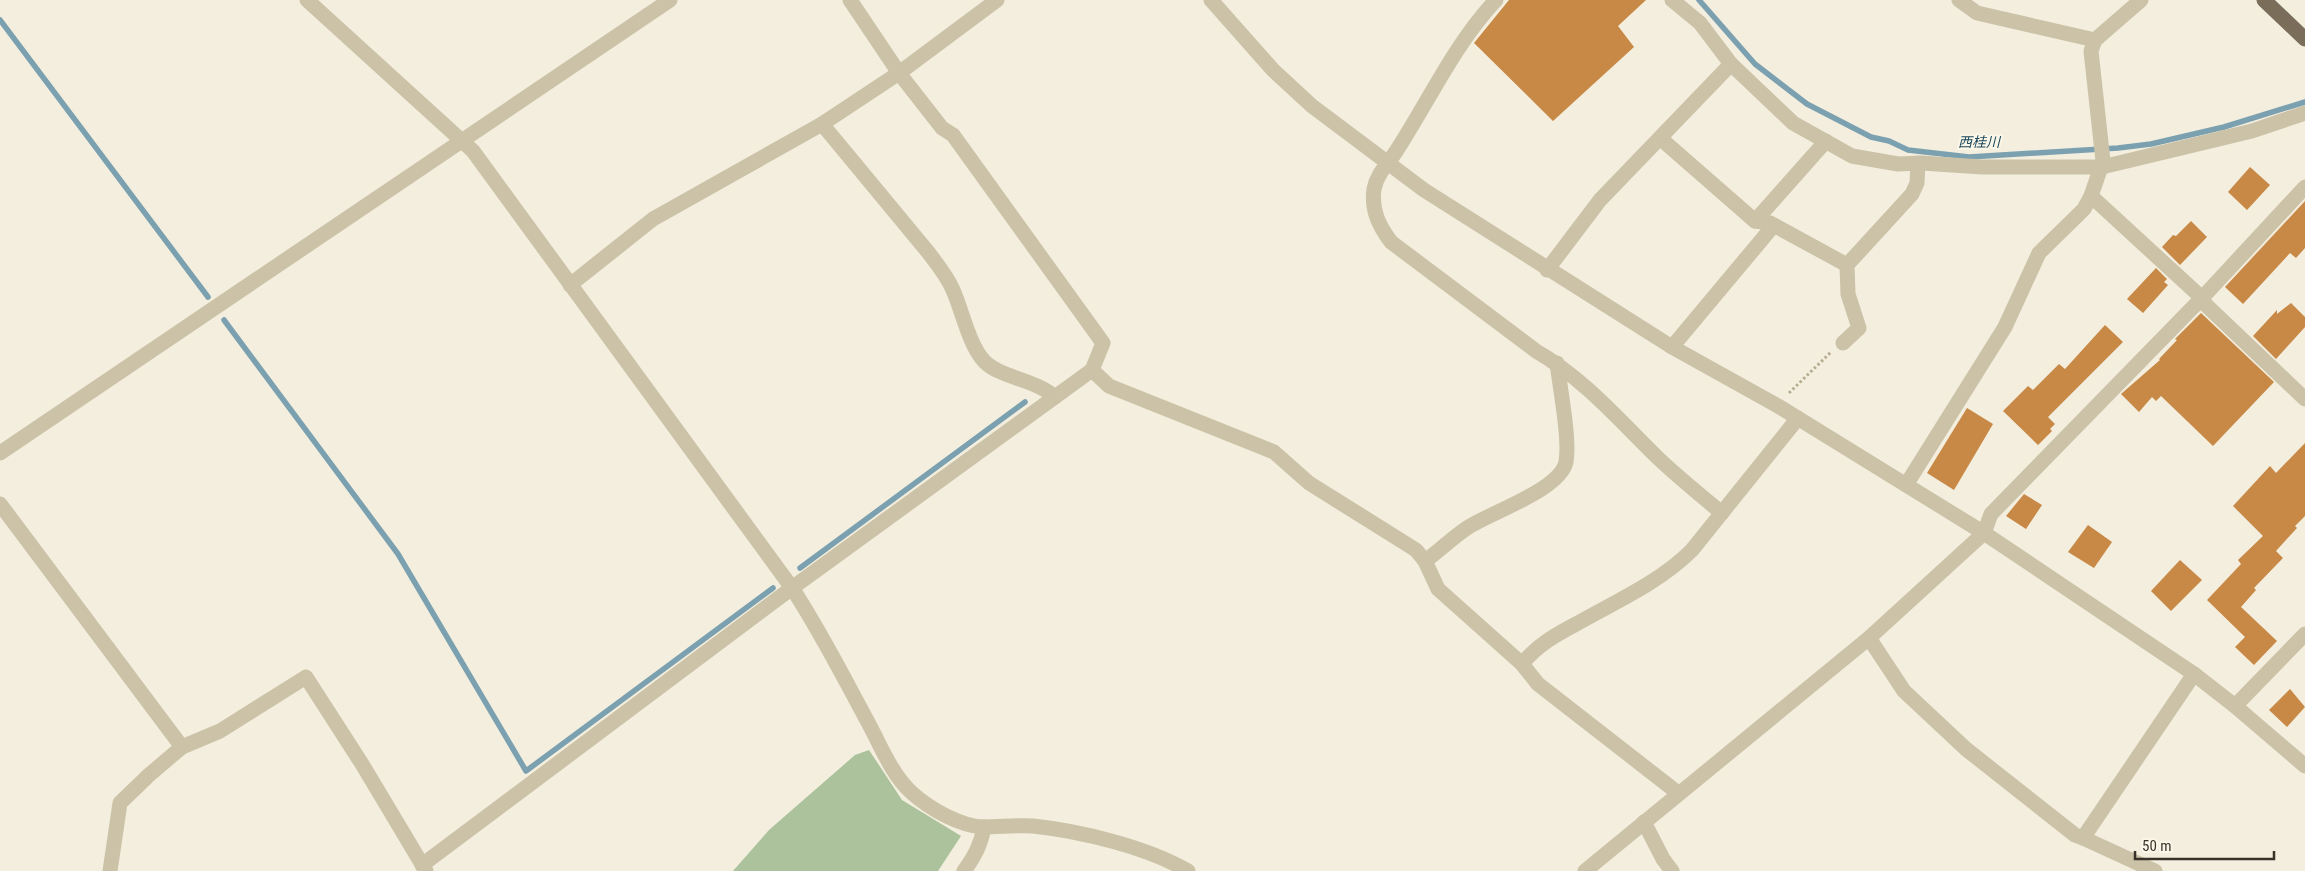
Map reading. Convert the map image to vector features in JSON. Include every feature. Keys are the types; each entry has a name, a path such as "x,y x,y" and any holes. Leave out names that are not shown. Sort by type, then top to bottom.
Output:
{"main road":[{"path":"2264,0 2305,39"}],"street":[{"path":"308,0 473,151 792,588 808,613 889,761 905,786 927,804 958,821 984,827 1032,826 1102,839 1157,856 1188,871"},
{"path":"0,453 670,0"},
{"path":"110,871 120,803 148,775 182,747 220,731 306,677 362,764 424,868 523,790 792,588 1092,370 1103,343 953,135 942,128 899,73 850,0"},
{"path":"570,285 653,219 822,124 899,73 996,0"},
{"path":"1211,0 1273,70 1299,94 1424,190 1547,270 1672,347 1798,418 1984,533 2194,674 2235,706 2305,766"},
{"path":"1496,0 1465,36 1388,163 1380,173 1374,187 1373,202 1380,227 1391,242 1536,351 1557,363 1582,382 1667,466 1722,513"},
{"path":"1672,0 1700,24 1731,64 1793,123 1852,156 1898,164 1918,163 1982,167 2102,164 2252,131 2305,113"},
{"path":"1960,0 1977,13 2095,40"},
{"path":"1906,485 2005,327 2039,252 2084,209 2091,196 2102,164 2091,51 2095,40 2141,0"},
{"path":"1547,270 1600,200 1731,64"},
{"path":"822,124 944,274 984,362 1046,389 1054,397"},
{"path":"1660,138 1755,221 1774,225 1847,265"},
{"path":"1755,221 1826,141"},
{"path":"1843,343 1859,328 1848,294 1847,265 1912,194 1917,182 1918,163"},
{"path":"1585,871 1869,638 1984,533 1991,514 2202,298 2305,188"},
{"path":"2091,196 2202,298 2206,305 2305,400"},
{"path":"1672,347 1774,225"},
{"path":"1425,561 1466,528 1545,487 1558,477 1566,462 1566,442 1557,363"},
{"path":"1092,370 1109,386 1274,452 1309,483 1416,550 1425,561 1438,590 1522,664 1538,684 1678,793"},
{"path":"1522,664 1532,651 1550,638 1677,566 1798,418"},
{"path":"0,504 182,747"},
{"path":"2235,706 2305,634"},
{"path":"1869,638 1904,691 1966,749 2075,835 2155,871"},
{"path":"2083,838 2194,674"},
{"path":"1644,822 1663,859 1672,871"},
{"path":"964,871 976,854 984,827"}],"path":[{"path":"1787,396 1836,347 1843,343"}],"green space":[{"path":"869,750 902,800 961,836 938,871 733,871 769,830 855,755"}],"building":[{"path":"1509,0 1646,0 1618,26 1634,47 1553,121 1474,43"},
{"path":"2250,167 2270,185 2247,210 2228,192"},
{"path":"2305,201 2305,248 2296,258 2290,253 2243,304 2225,287"},
{"path":"2191,221 2207,237 2180,265 2162,247 2173,235 2176,236"},
{"path":"2156,268 2167,279 2164,282 2168,285 2143,313 2127,299"},
{"path":"2291,303 2305,317 2305,327 2276,359 2253,336 2277,310 2277,314"},
{"path":"2201,313 2274,382 2213,446 2161,396 2156,401 2152,397 2139,412 2121,394 2160,360 2177,340 2175,339"},
{"path":"2105,325 2123,342 2048,417 2055,424 2050,429 2052,431 2038,445 2003,411 2028,386 2033,390 2059,364 2065,369"},
{"path":"1967,408 1993,424 1954,490 1927,473"},
{"path":"2305,443 2305,516 2276,551 2283,558 2254,588 2256,590 2241,607 2277,641 2254,665 2235,647 2245,637 2207,600 2241,564 2238,560 2263,536 2233,506 2270,466 2276,473"},
{"path":"2024,494 2042,505 2026,529 2006,516"},
{"path":"2088,525 2112,542 2094,568 2068,552"},
{"path":"2180,560 2202,580 2171,611 2151,591"},
{"path":"2290,689 2305,707 2287,727 2269,710"}],"waterway":[{"name":"西桂川","path":"1699,0 1755,64 1807,104 1871,137 1889,141 1908,150 1969,157 2118,148 2151,144 2224,127 2305,102"},
{"path":"0,20 208,297"},
{"path":"224,320 398,554 526,771 773,588"},
{"path":"800,568 1025,402"}]}
